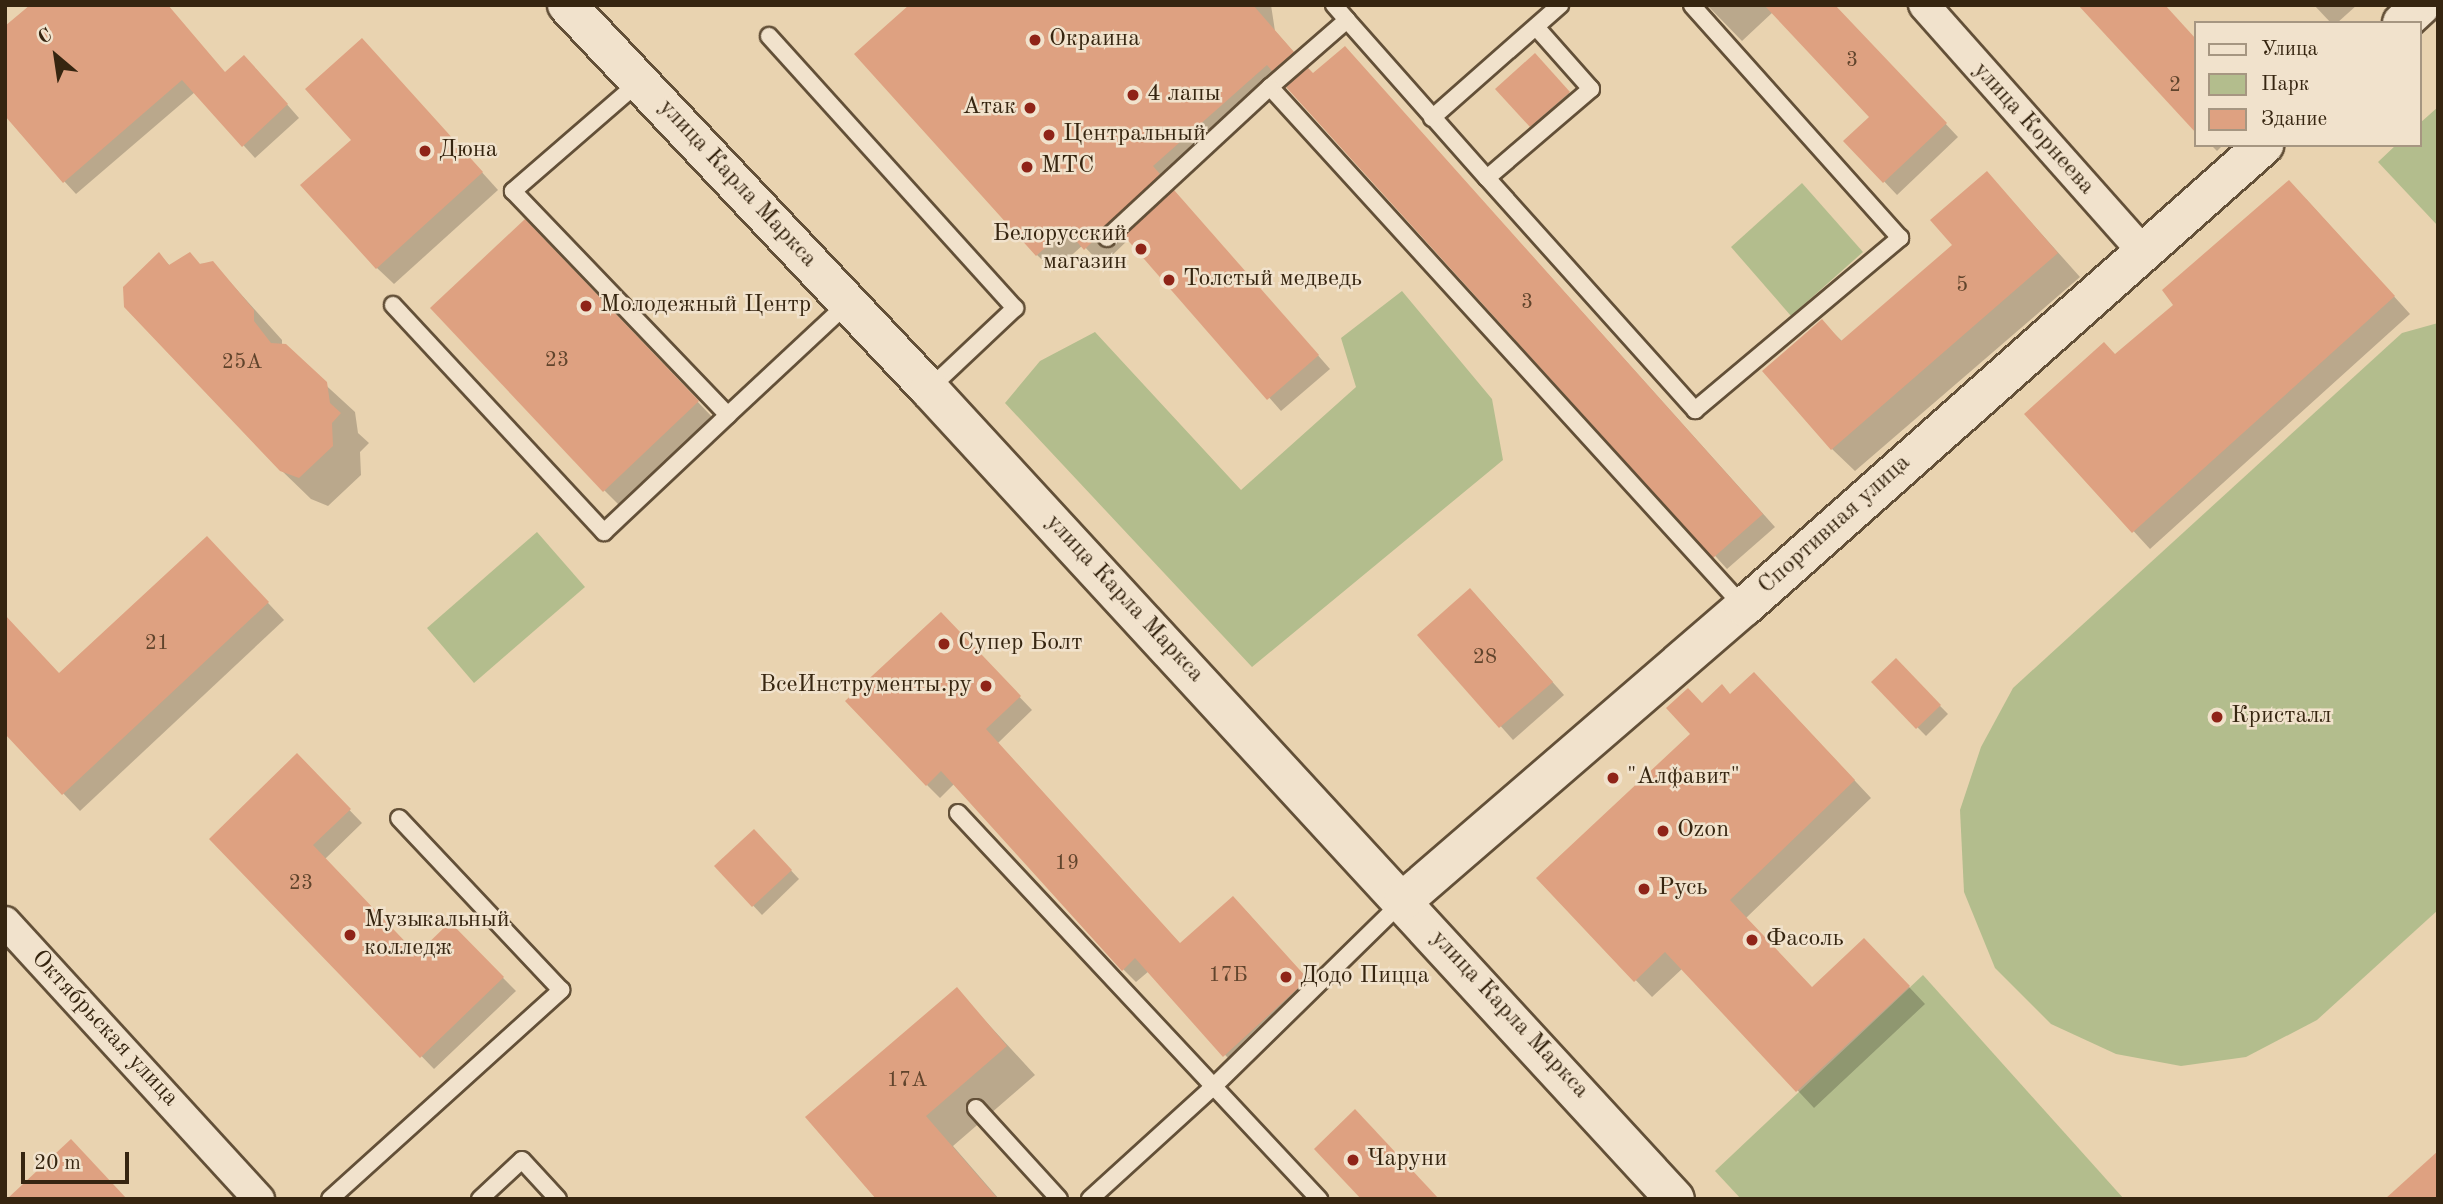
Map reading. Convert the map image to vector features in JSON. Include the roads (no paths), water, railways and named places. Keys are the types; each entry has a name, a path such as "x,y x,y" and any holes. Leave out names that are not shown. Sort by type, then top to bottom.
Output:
{"main road":[{"name":"улица Карла Маркса","path":"567,5 849,302 1675,1199"},
{"path":"2404,21 2421,5"},
{"name":"Спортивная улица","path":"1403,901 1744,607 2262,147"}],"street":[{"name":"улица Корнеева","path":"1924,5 2143,252"},
{"name":"Октябрьская улица","path":"10,938 260,1199"}],"lane":[{"path":"1334,5 1695,410 1900,238 1692,5"},
{"path":"1432,118 1560,5"},
{"path":"1107,238 1270,87 1347,20"},
{"path":"1487,178 1591,89 1536,27"},
{"path":"768,36 1015,308 929,389"},
{"path":"639,82 513,191 728,415"},
{"path":"1270,87 1744,607"},
{"path":"393,305 604,532 849,302"},
{"path":"958,813 1319,1199"},
{"path":"330,1199 561,990 399,818"},
{"path":"1090,1199 1214,1086 1403,901"},
{"path":"976,1108 1059,1199"},
{"path":"480,1199 522,1160 558,1199"}],"place":[{"name":"Окраина","path":"1035,40"},
{"name":"4 лапы","path":"1133,95"},
{"name":"Атак","path":"1030,108"},
{"name":"Центральный","path":"1049,135"},
{"name":"Дюна","path":"425,151"},
{"name":"МТС","path":"1027,167"},
{"name":"Белорусский магазин","path":"1141,249"},
{"name":"Толстый медведь","path":"1169,280"},
{"name":"Молодежный Центр","path":"586,306"},
{"name":"Супер Болт","path":"944,644"},
{"name":"ВсеИнструменты.ру","path":"986,686"},
{"name":"Кристалл","path":"2217,717"},
{"name":"\"Алфавит\"","path":"1613,778"},
{"name":"Ozon","path":"1663,831"},
{"name":"Русь","path":"1644,889"},
{"name":"Музыкальный колледж","path":"350,935"},
{"name":"Фасоль","path":"1752,940"},
{"name":"Додо Пицца","path":"1286,977"},
{"name":"Чаруни","path":"1353,1160"}]}
